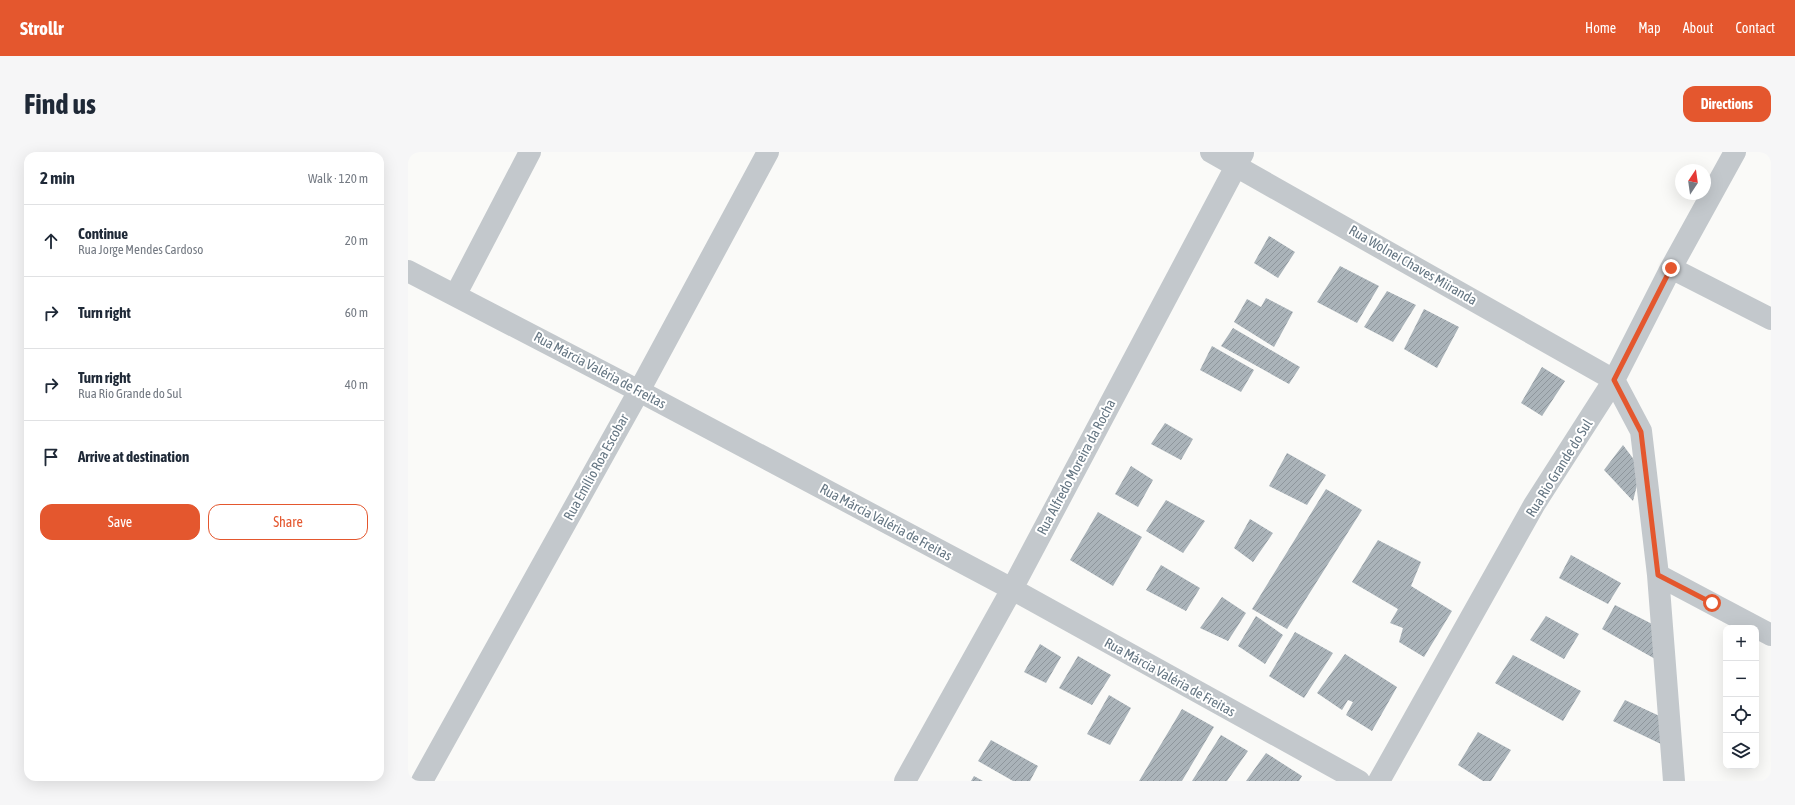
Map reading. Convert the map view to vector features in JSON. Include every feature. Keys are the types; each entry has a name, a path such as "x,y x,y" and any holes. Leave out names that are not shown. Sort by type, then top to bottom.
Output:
{"street":[{"path":"456,294 530,152"},
{"name":"Rua Emílio Roa Escobar","path":"422,781 639,391 768,152"},
{"name":"Rua Wolnei Chaves Miiranda","path":"1211,152 1240,159 1614,380"},
{"name":"Rua Rio Grande do Sul","path":"1378,781 1534,505 1614,380 1671,268 1735,152"},
{"name":"Rua Alfredo Moreira da Rocha","path":"905,781 1012,589 1240,159"},
{"path":"1671,268 1771,320"},
{"name":"Rua Márcia Valéria de Freitas","path":"408,271 456,294 1012,589 1359,781"},
{"path":"1614,380 1641,432 1658,575 1674,781"},
{"path":"1658,575 1771,635"}],"building":[{"path":"1269,236 1295,252 1278,278 1254,263"},
{"path":"1340,266 1379,286 1357,323 1317,302"},
{"path":"1387,291 1416,305 1393,342 1364,327"},
{"path":"1266,298 1293,312 1274,347 1234,322 1247,299 1261,307"},
{"path":"1424,309 1459,327 1437,368 1404,349"},
{"path":"1233,328 1300,367 1289,384 1221,346"},
{"path":"1212,346 1254,370 1241,392 1200,370"},
{"path":"1542,367 1565,381 1542,416 1521,403"},
{"path":"1165,423 1193,439 1181,460 1151,444"},
{"path":"1623,445 1641,469 1633,501 1604,470"},
{"path":"1287,453 1326,475 1307,505 1269,486"},
{"path":"1131,466 1153,480 1138,507 1115,494"},
{"path":"1326,489 1362,510 1287,629 1252,609"},
{"path":"1166,500 1205,521 1183,553 1146,531"},
{"path":"1098,512 1142,537 1113,586 1070,560"},
{"path":"1250,519 1273,533 1253,562 1234,548"},
{"path":"1378,540 1421,562 1411,586 1452,611 1424,657 1399,642 1403,628 1390,623 1398,609 1352,582"},
{"path":"1571,555 1621,583 1608,604 1559,578"},
{"path":"1161,565 1200,588 1186,611 1146,590"},
{"path":"1222,597 1246,613 1228,641 1200,628"},
{"path":"1615,605 1656,626 1657,660 1602,629"},
{"path":"1256,616 1283,635 1265,664 1238,646"},
{"path":"1546,616 1579,634 1564,659 1530,640"},
{"path":"1295,632 1333,653 1304,698 1269,676"},
{"path":"1040,644 1061,657 1046,683 1024,672"},
{"path":"1345,654 1397,687 1372,731 1346,715 1353,702 1348,700 1342,710 1317,693"},
{"path":"1513,655 1581,691 1563,721 1495,683"},
{"path":"1078,656 1111,675 1092,705 1059,688"},
{"path":"1109,695 1131,708 1110,745 1087,734"},
{"path":"1625,700 1666,719 1663,745 1613,721"},
{"path":"1182,709 1214,727 1182,781 1139,781"},
{"path":"1478,732 1511,750 1491,781 1483,781 1458,765"},
{"path":"1221,735 1248,751 1227,781 1192,781"},
{"path":"991,740 1038,766 1030,781 1013,781 978,761"},
{"path":"1266,753 1302,776 1299,781 1246,781"},
{"path":"974,776 983,781 971,781"}],"route":[{"path":"1671,268 1614,380 1641,432 1658,575 1712,603"}]}
